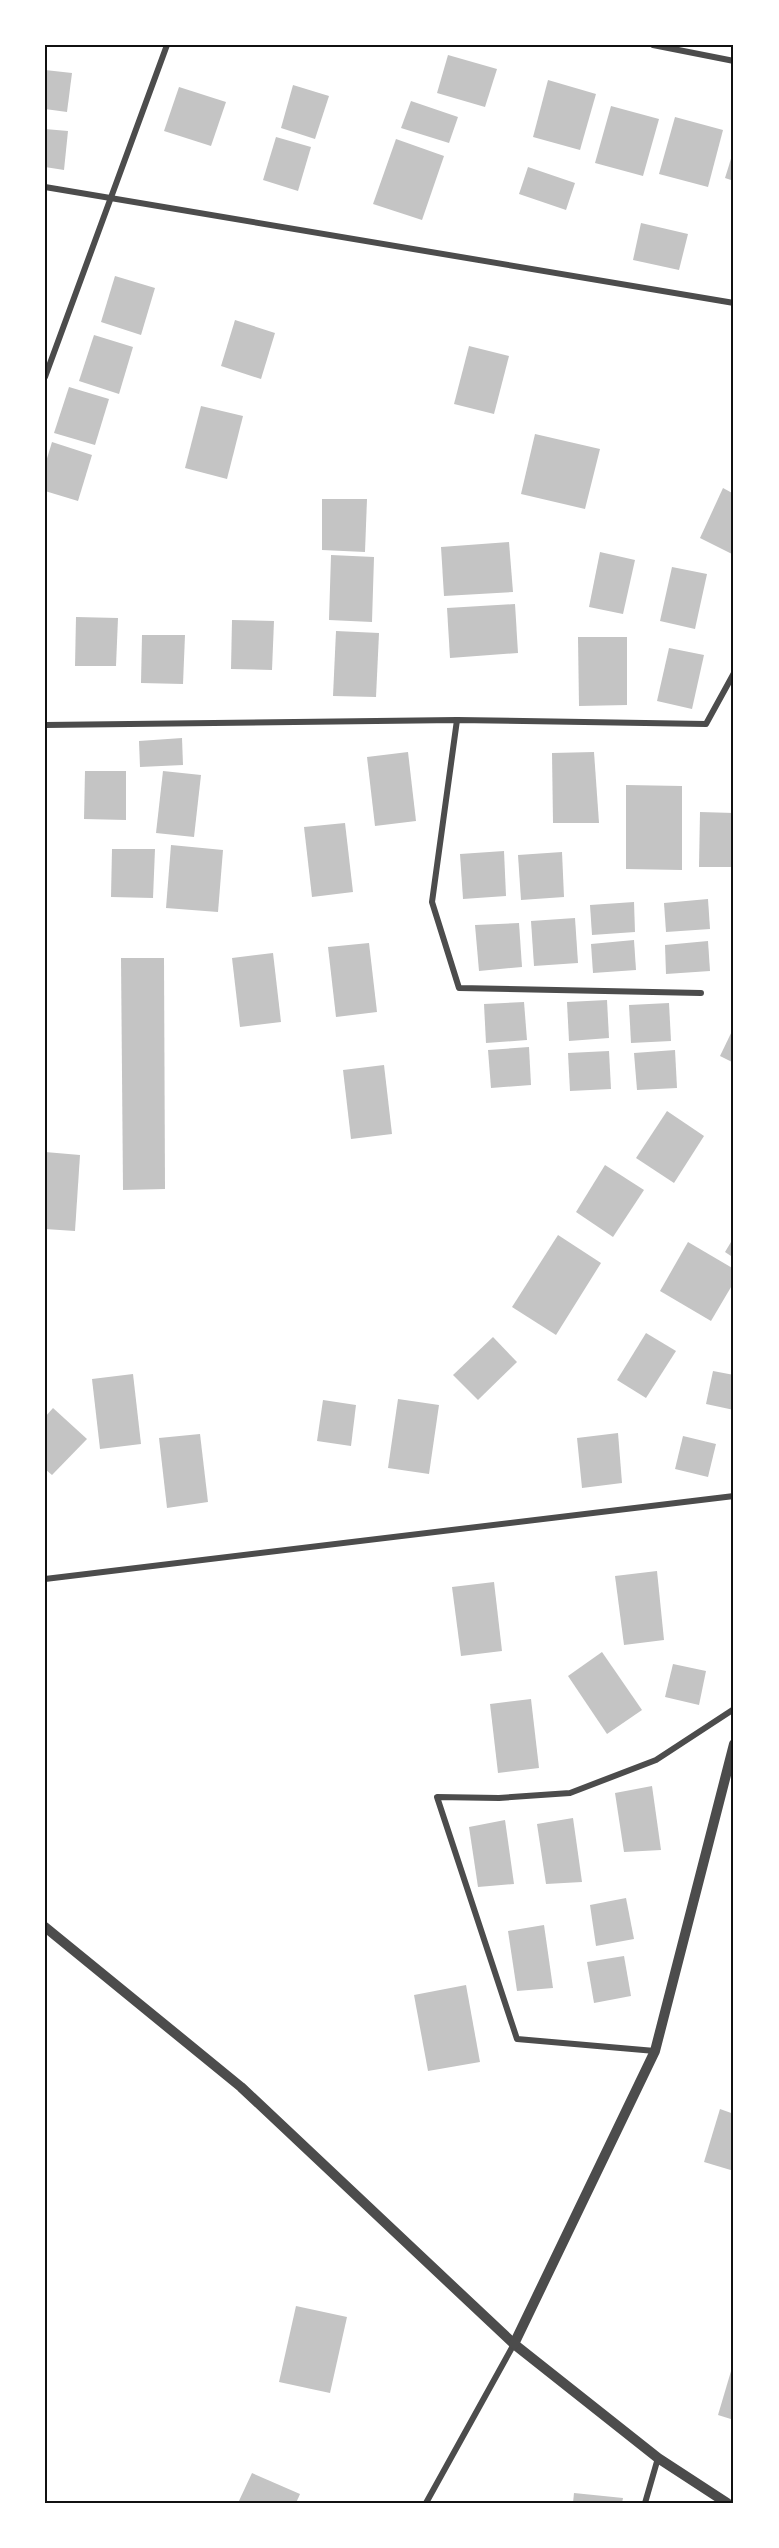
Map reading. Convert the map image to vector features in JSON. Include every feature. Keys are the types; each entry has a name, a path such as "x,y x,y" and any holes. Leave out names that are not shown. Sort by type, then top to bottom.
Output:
{"street":[{"path":"45,377 167,45"},
{"path":"654,45 734,61"},
{"path":"45,187 734,303"},
{"path":"45,725 457,720 706,724 734,673"},
{"path":"457,720 432,902 459,988 701,993"},
{"path":"45,1579 734,1496"},
{"path":"655,2050 518,2039 437,1797 499,1798 570,1793 656,1760 734,1709"},
{"path":"426,2503 514,2344 655,2050 734,1744"},
{"path":"45,1927 241,2087 514,2344 658,2458 727,2503"},
{"path":"645,2503 658,2458"}],"building":[{"path":"448,55 497,69 485,107 437,93"},
{"path":"45,70 72,73 67,112 45,109"},
{"path":"548,80 596,94 580,150 533,137"},
{"path":"293,85 329,96 315,139 281,128"},
{"path":"179,87 226,102 211,146 164,131"},
{"path":"411,101 458,117 449,143 401,128"},
{"path":"611,106 659,119 643,176 595,163"},
{"path":"675,117 723,130 708,187 659,174"},
{"path":"45,129 68,131 64,170 45,167"},
{"path":"276,137 311,147 298,191 263,180"},
{"path":"396,139 444,156 422,220 373,204"},
{"path":"734,149 734,181 725,178"},
{"path":"528,167 575,183 566,210 519,194"},
{"path":"641,223 688,234 679,270 633,260"},
{"path":"115,276 155,288 141,335 101,322"},
{"path":"235,320 275,333 261,379 221,366"},
{"path":"94,335 133,347 119,394 79,381"},
{"path":"469,346 509,356 494,414 454,404"},
{"path":"69,387 109,399 95,445 54,433"},
{"path":"201,406 243,416 227,479 185,468"},
{"path":"535,434 600,449 585,509 521,494"},
{"path":"52,442 92,455 78,501 45,491 45,465"},
{"path":"723,488 734,494 732,554 700,538"},
{"path":"322,499 367,499 365,552 322,550"},
{"path":"509,542 513,592 444,596 441,547"},
{"path":"600,552 635,560 623,614 589,607"},
{"path":"331,555 374,557 372,622 329,620"},
{"path":"672,567 707,574 695,629 660,621"},
{"path":"515,604 518,653 450,658 447,608"},
{"path":"76,617 118,618 116,666 75,666"},
{"path":"232,620 274,621 272,670 231,669"},
{"path":"336,631 379,633 376,697 333,696"},
{"path":"142,635 185,635 183,684 141,683"},
{"path":"578,637 627,637 627,705 579,706"},
{"path":"669,648 704,655 692,709 657,701"},
{"path":"182,738 183,765 140,767 139,741"},
{"path":"408,752 416,821 375,826 367,757"},
{"path":"594,752 599,823 553,823 552,753"},
{"path":"85,771 126,771 126,820 84,819"},
{"path":"163,771 201,775 194,837 156,833"},
{"path":"626,785 682,786 682,870 626,869"},
{"path":"700,812 734,813 734,867 699,867"},
{"path":"345,823 353,892 312,897 304,827"},
{"path":"171,845 223,850 218,912 166,908"},
{"path":"112,849 155,849 153,898 111,897"},
{"path":"504,851 506,896 463,899 460,854"},
{"path":"562,852 564,897 521,900 518,855"},
{"path":"708,899 710,929 666,932 664,903"},
{"path":"634,902 635,932 592,935 590,905"},
{"path":"575,918 578,963 534,966 531,921"},
{"path":"519,923 522,967 479,971 475,925"},
{"path":"634,940 636,970 593,973 591,944"},
{"path":"708,941 710,971 666,974 665,945"},
{"path":"369,943 377,1012 336,1017 328,947"},
{"path":"273,953 281,1022 240,1027 232,958"},
{"path":"121,958 164,958 165,1189 123,1190"},
{"path":"607,1000 609,1038 569,1041 567,1002"},
{"path":"524,1002 527,1040 486,1043 484,1004"},
{"path":"669,1003 671,1041 631,1043 629,1005"},
{"path":"734,1027 734,1063 720,1056"},
{"path":"529,1047 531,1085 491,1088 488,1050"},
{"path":"675,1050 677,1088 637,1090 634,1053"},
{"path":"609,1051 611,1089 570,1091 568,1053"},
{"path":"384,1065 392,1134 351,1139 343,1070"},
{"path":"667,1111 704,1136 674,1183 636,1158"},
{"path":"45,1152 80,1155 75,1231 45,1229"},
{"path":"605,1165 644,1190 613,1237 576,1212"},
{"path":"558,1235 601,1263 556,1335 512,1307"},
{"path":"734,1237 734,1258 725,1252"},
{"path":"688,1242 734,1269 734,1282 711,1321 660,1291"},
{"path":"646,1333 676,1351 646,1398 617,1380"},
{"path":"493,1337 517,1362 478,1400 453,1375"},
{"path":"713,1371 734,1375 734,1410 706,1404"},
{"path":"133,1374 141,1444 100,1449 92,1379"},
{"path":"398,1399 439,1405 429,1474 388,1468"},
{"path":"323,1400 356,1405 351,1446 317,1441"},
{"path":"53,1408 87,1439 52,1475 45,1469 45,1417"},
{"path":"618,1433 622,1483 582,1488 577,1438"},
{"path":"200,1434 208,1502 167,1508 159,1438"},
{"path":"683,1436 716,1444 708,1477 675,1469"},
{"path":"657,1571 664,1640 624,1645 615,1576"},
{"path":"494,1582 502,1651 461,1656 452,1587"},
{"path":"602,1652 642,1710 607,1734 568,1676"},
{"path":"673,1664 706,1671 699,1705 665,1697"},
{"path":"531,1699 539,1768 498,1773 490,1704"},
{"path":"652,1786 661,1850 624,1852 615,1793"},
{"path":"573,1818 582,1882 546,1884 537,1824"},
{"path":"505,1820 514,1884 478,1887 469,1827"},
{"path":"626,1898 634,1939 596,1946 590,1905"},
{"path":"544,1925 553,1988 517,1991 508,1931"},
{"path":"624,1956 631,1996 594,2003 587,1962"},
{"path":"466,1985 480,2062 428,2071 414,1995"},
{"path":"720,2109 734,2114 734,2171 704,2162"},
{"path":"296,2306 347,2317 330,2393 279,2382"},
{"path":"734,2361 734,2420 718,2415"},
{"path":"252,2473 300,2494 296,2503 238,2503"},
{"path":"574,2493 623,2498 622,2503 573,2503"}]}
